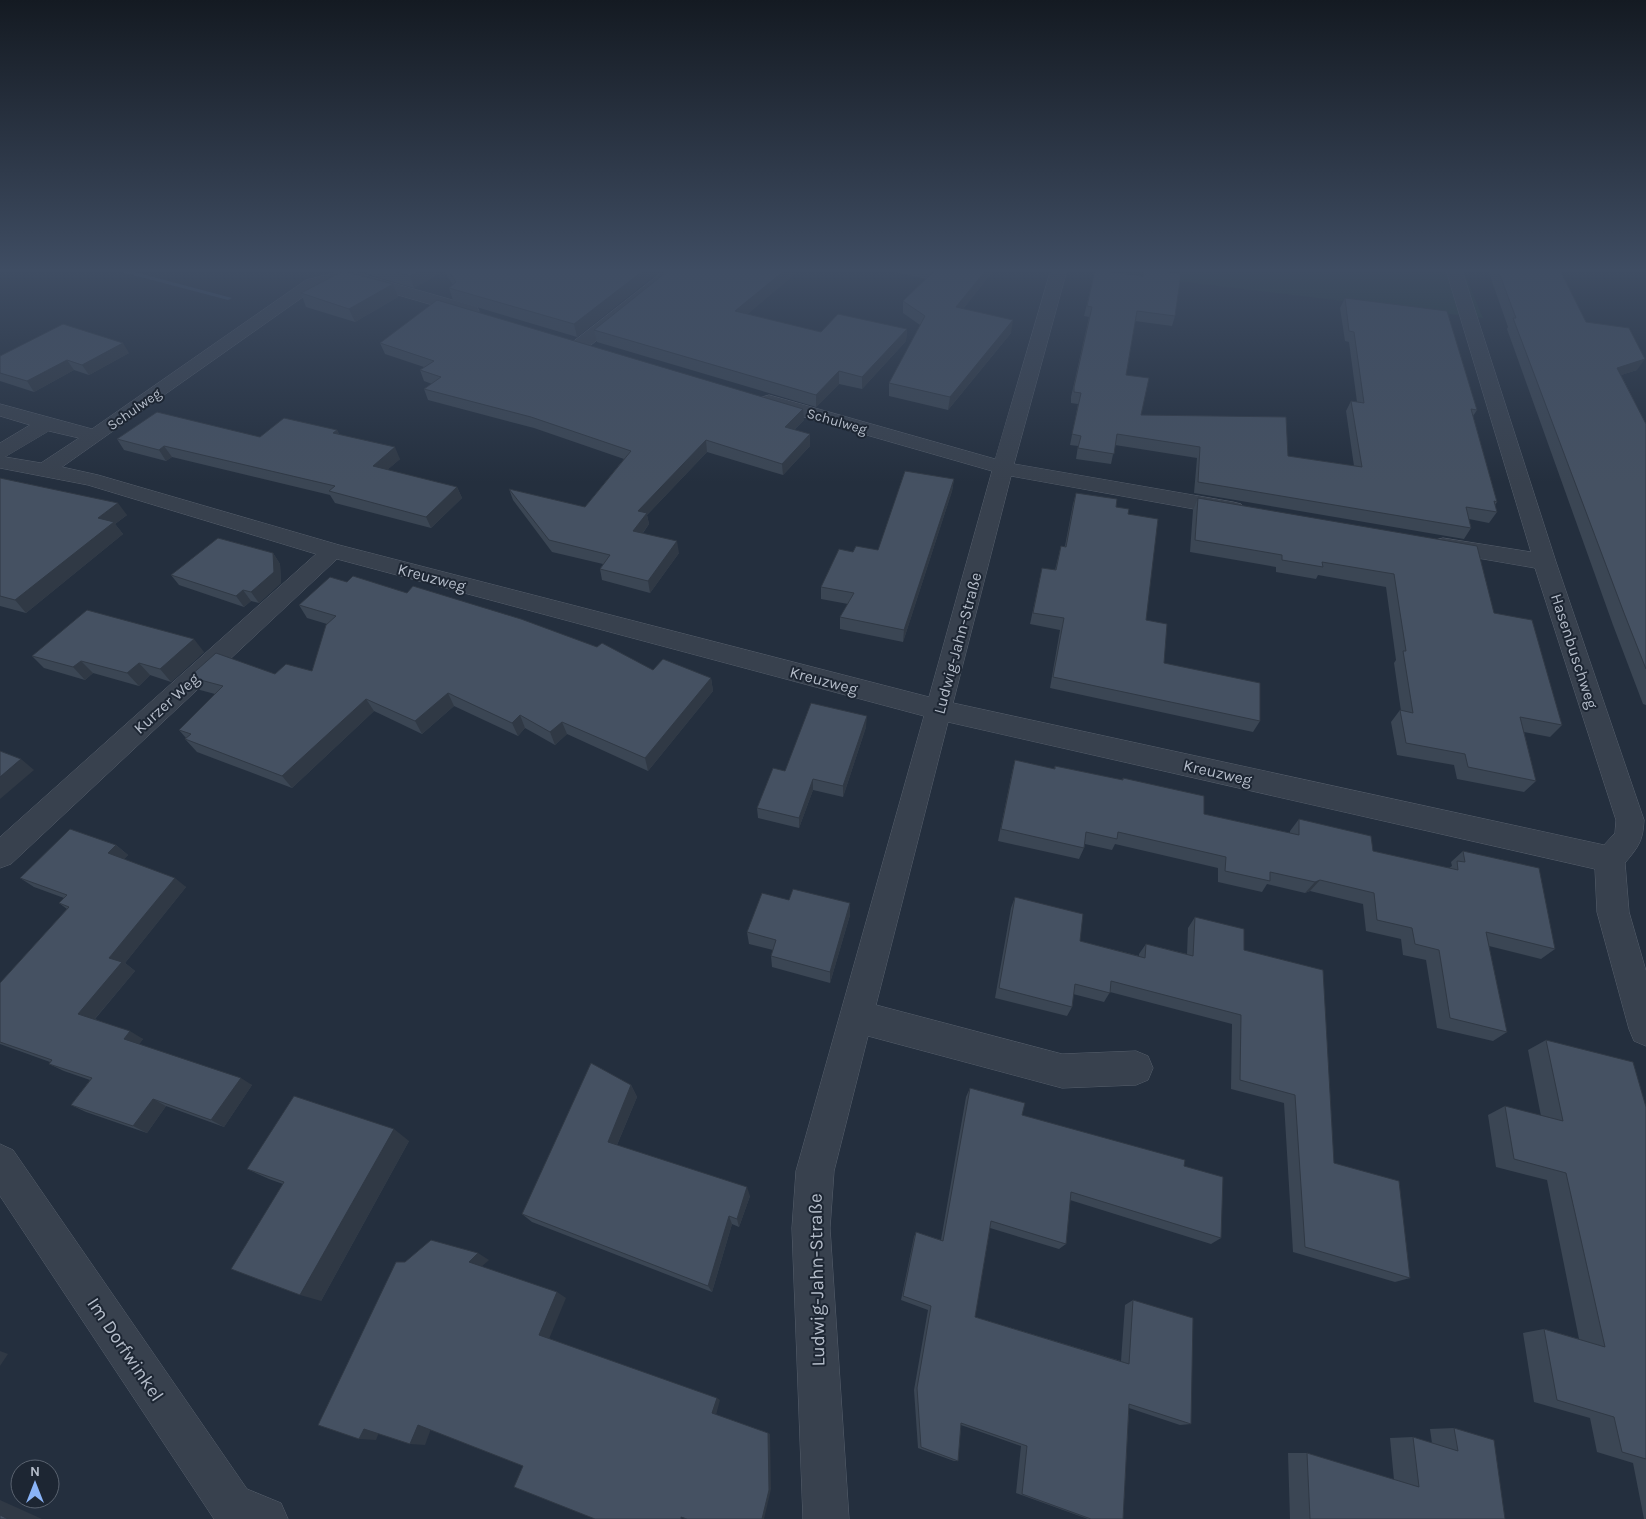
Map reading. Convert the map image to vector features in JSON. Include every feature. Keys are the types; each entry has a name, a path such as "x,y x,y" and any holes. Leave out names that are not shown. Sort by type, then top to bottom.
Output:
{"street":[{"name":"Schulweg","path":"46,469 230,341"},
{"path":"565,341 599,351"},
{"path":"580,345 585,341"},
{"name":"Ludwig-Jahn-Straße","path":"826,1519 811,1228 815,1171 855,1016 1039,341"},
{"name":"Hasenbuschweg","path":"1476,341 1630,820 1629,838 1610,859"},
{"name":"Schulweg","path":"756,398 1003,468 1252,512"},
{"path":"0,410 95,436"},
{"path":"2,461 46,424"},
{"name":"Kreuzweg","path":"2,461 92,478 333,551 939,710 1610,859"},
{"path":"1418,540 1546,562"},
{"name":"Kurzer Weg","path":"0,856 333,551"},
{"path":"1610,859 1613,912 1646,1029"},
{"path":"855,1016 1062,1071 1136,1068"},
{"name":"Im Dorfwinkel","path":"0,1163 231,1505 264,1519"}],"building":[{"path":"30,341 116,341 123,343 82,365 67,360 27,381 0,373 0,356"},
{"path":"383,341 574,341 803,409 785,427 810,434 782,464 706,440 638,511 647,513 633,531 677,541 648,581 600,569 610,555 549,540 509,489 585,507 631,451 531,417 424,389 441,377 420,370 434,361 380,343"},
{"path":"631,341 896,341 862,377 839,371 816,395"},
{"path":"912,341 996,341 950,397 889,383"},
{"path":"1084,341 1132,341 1126,375 1149,378 1141,415 1286,417 1288,456 1362,467 1351,401 1364,403 1355,341 1456,341 1477,410 1471,409 1497,502 1494,501 1497,512 1466,507 1471,528 1198,482 1200,447 1117,434 1114,454 1078,448 1081,436 1072,434 1081,393 1074,392"},
{"path":"1522,341 1636,341 1645,359 1617,368 1646,424 1646,669"},
{"path":"157,412 260,437 284,418 337,430 333,433 395,447 373,466 457,487 426,517 329,491 335,486 164,446 159,450 117,439"},
{"path":"905,471 954,479 904,630 840,617 854,593 821,587 839,549 853,552 856,546 878,550"},
{"path":"0,478 118,503 98,518 114,522 15,600 0,596"},
{"path":"1076,493 1117,499 1116,507 1129,509 1128,514 1158,519 1146,620 1167,624 1164,663 1260,683 1260,721 1053,677 1064,618 1033,613 1042,568 1056,570 1061,546 1066,547"},
{"path":"1198,498 1477,546 1494,613 1532,620 1562,725 1520,717 1536,781 1468,767 1465,754 1406,743 1400,710 1413,713 1403,651 1406,651 1394,574 1322,562 1323,567 1282,560 1282,555 1195,540"},
{"path":"218,538 273,553 274,572 251,592 243,590 236,596 171,575"},
{"path":"353,576 407,593 413,586 521,619 597,647 602,643 653,670 663,659 711,678 645,758 562,722 550,732 520,715 512,723 448,693 415,721 366,699 282,776 185,739 191,734 179,730 223,686 189,677 216,653 275,674 286,664 312,671 326,625 336,616 299,605 330,577 347,582"},
{"path":"87,610 194,639 160,669 139,663 127,673 81,661 73,667 32,656"},
{"path":"811,703 867,716 843,786 813,779 799,818 757,808 773,768 785,771"},
{"path":"0,751 21,759 0,777"},
{"path":"1015,760 1055,769 1055,766 1123,780 1123,778 1204,796 1204,814 1299,835 1299,819 1371,836 1373,851 1458,870 1457,861 1465,862 1463,851 1539,868 1555,949 1486,932 1507,1032 1450,1018 1439,950 1415,944 1412,928 1377,920 1374,893 1320,880 1315,882 1270,872 1270,881 1225,871 1226,857 1118,832 1117,839 1086,832 1084,848 1001,829"},
{"path":"70,829 116,845 108,853 175,878 109,958 122,962 78,1014 130,1031 124,1039 241,1078 211,1120 153,1099 133,1126 71,1105 92,1078 49,1064 52,1060 0,1042 0,983 69,907 59,903 67,895 20,878"},
{"path":"793,889 850,903 830,972 771,956 776,940 747,932 762,893 789,900"},
{"path":"1015,897 1083,914 1080,941 1145,958 1146,944 1193,956 1195,917 1244,929 1244,950 1323,970 1334,1163 1399,1181 1410,1278 1305,1247 1295,1095 1240,1080 1241,1015 1111,981 1110,993 1075,984 1072,1007 999,988"},
{"path":"1546,1040 1633,1062 1646,1107 1646,1459 1622,1452 1614,1417 1557,1400 1544,1329 1605,1347 1566,1173 1514,1159 1505,1106 1563,1121"},
{"path":"591,1063 631,1085 608,1142 747,1187 737,1219 729,1216 708,1286 522,1214"},
{"path":"970,1088 1025,1103 1022,1115 1185,1160 1184,1166 1223,1177 1221,1238 1071,1192 1066,1244 991,1221 975,1317 1129,1364 1133,1300 1193,1318 1191,1424 1129,1404 1123,1519 1091,1519 1022,1494 1027,1446 961,1423 958,1461 921,1447 917,1388 931,1306 903,1296 916,1232 943,1241"},
{"path":"294,1096 394,1129 300,1295 231,1269 284,1182 247,1169"},
{"path":"431,1240 478,1253 469,1262 557,1292 539,1335 717,1398 712,1413 768,1433 769,1490 762,1519 687,1519 681,1517 681,1519 595,1519 514,1487 523,1466 418,1425 410,1444 364,1429 359,1439 318,1425 396,1262 405,1262"},
{"path":"1454,1428 1494,1440 1505,1519 1310,1519 1307,1453 1419,1487 1413,1437 1458,1451"},
{"path":"0,1515 8,1519 0,1519"}]}
